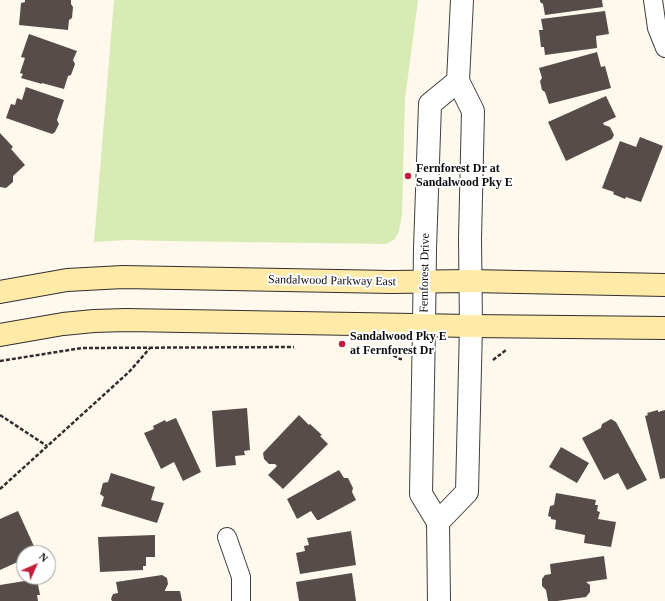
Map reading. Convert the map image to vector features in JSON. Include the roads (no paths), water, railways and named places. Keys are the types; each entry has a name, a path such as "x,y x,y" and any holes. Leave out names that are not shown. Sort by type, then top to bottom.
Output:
{"main road":[{"name":"Sandalwood Parkway East","path":"0,292 67,280 123,277 391,282 471,281 665,284"},
{"path":"0,335 62,324 126,320 665,328"}],"street":[{"path":"439,601 438,522 467,492 471,326 473,111 458,81 462,0"},
{"path":"654,0 657,28 665,48"},
{"name":"Fernforest Drive","path":"438,522 421,494 424,282 430,104 458,81"},
{"path":"228,537 241,577 240,601"}],"place":[{"name":"Fernforest Dr at Sandalwood Pky E","path":"408,176"},
{"name":"Sandalwood Pky E at Fernforest Dr","path":"342,344"}]}
